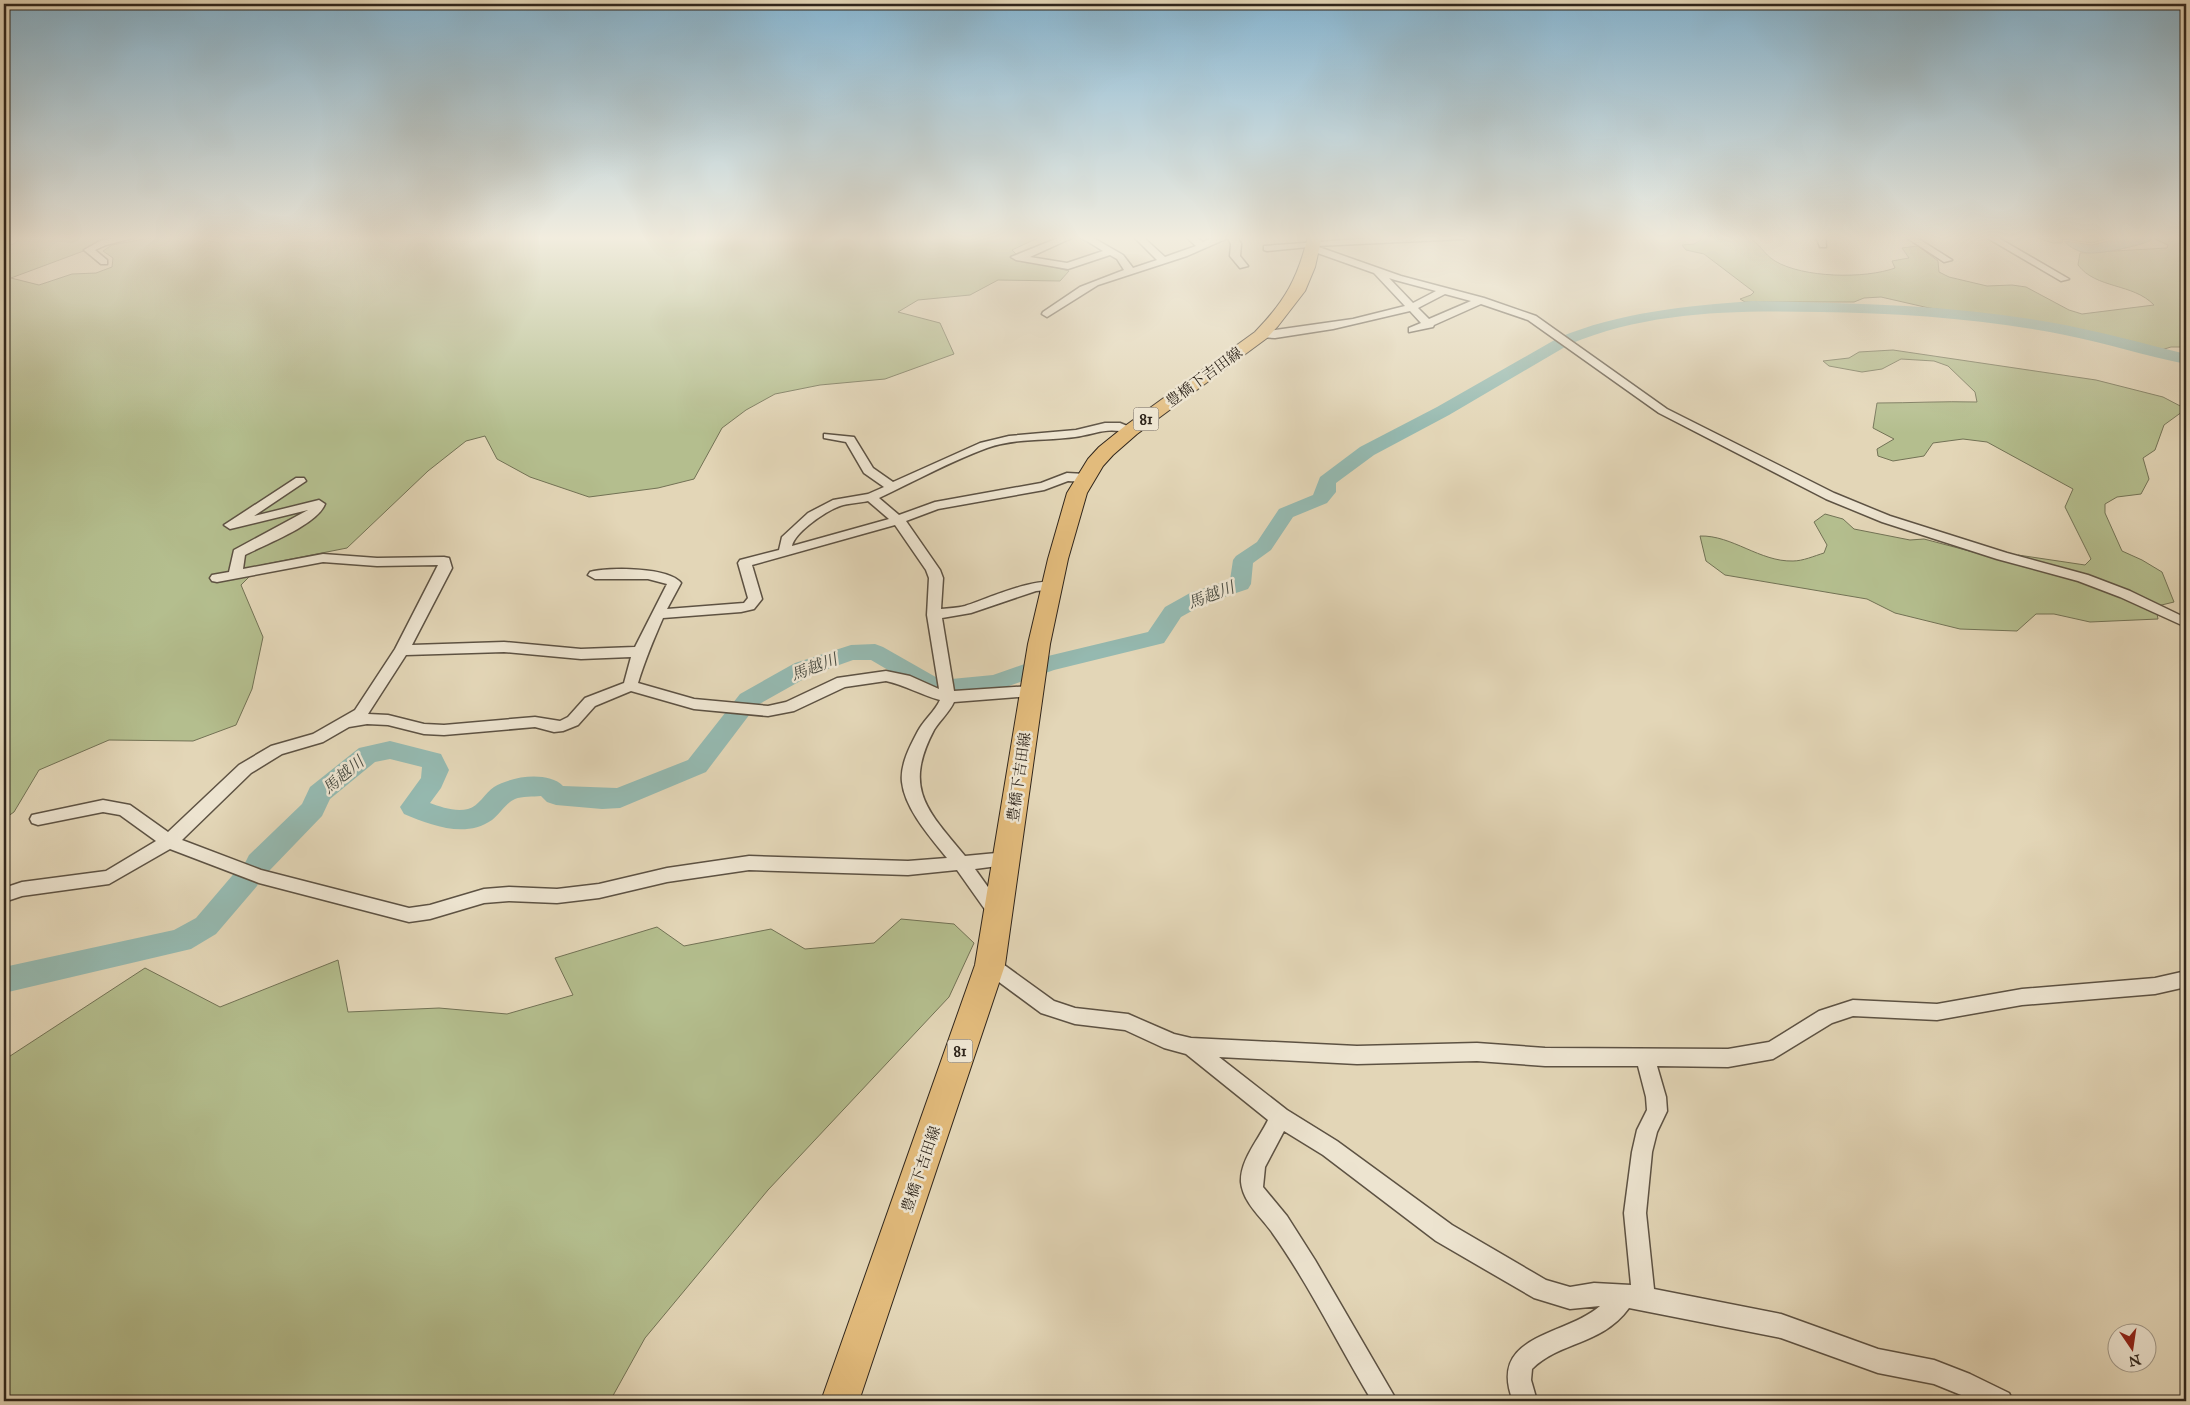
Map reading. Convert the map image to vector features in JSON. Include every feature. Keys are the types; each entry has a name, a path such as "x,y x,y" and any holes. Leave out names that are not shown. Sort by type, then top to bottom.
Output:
{"main road":[{"name":"豊橋下吉田線","path":"840,1401 990,965 1039,644 1070,511 1085,478 1106,451 1131,430 1261,335 1291,302"}],"street":[{"path":"1047,314 1065,302"},
{"path":"1405,302 1429,325"},
{"path":"1261,335 1329,328 1419,302"},
{"path":"1413,330 1429,325 1478,302"},
{"path":"1486,302 1532,318 1663,411 1711,438 1854,507 2002,556 2083,578 2125,594 2186,623"},
{"path":"787,553 785,549 787,540 802,528 805,521 837,503 871,497 992,443 1076,433 1104,426 1120,426 1131,430"},
{"path":"828,436 845,437 850,440 868,470 892,487"},
{"path":"659,614 749,606 755,599 745,563 899,521 935,506 1044,486 1068,477 1085,478"},
{"path":"235,574 239,553 308,517 317,509 319,504 230,525 300,481"},
{"path":"871,497 899,521 933,570 936,578 934,614 947,691 946,706 931,722 922,740 909,776 922,811 960,864 984,890 992,906 1000,909"},
{"path":"4,895 22,889 110,877 169,842 245,768 277,750 318,738 360,714 402,650 445,568 444,561 378,562 323,558 217,578"},
{"path":"402,650 504,647 581,654 638,652 642,648 674,583 670,579 642,575 595,575"},
{"path":"934,614 975,608 1035,587 1052,586"},
{"path":"630,686 639,656 638,652"},
{"path":"345,723 367,719 388,720 424,729 444,730 536,722 563,726 574,721 590,702 630,686 694,704 778,710 842,682 886,676 905,680 926,691 1031,690"},
{"path":"38,819 104,806 124,809 169,842 259,876 409,915 430,912 484,896 509,894 557,896 599,891 667,875 749,863 869,868 960,864 1007,859"},
{"path":"990,965 1048,1007 1076,1016 1108,1018 1128,1022 1164,1039 1191,1047 1357,1055 1477,1052 1545,1057 1728,1058 1773,1050 1826,1017 1853,1008 1937,1012 2022,997 2154,986 2186,979"},
{"path":"1191,1047 1280,1117 1330,1148 1444,1234 1542,1290 1570,1298 1594,1294 1630,1296 1781,1326 1878,1361 1934,1372 2001,1401"},
{"path":"1525,1401 1518,1382 1520,1367 1526,1358 1550,1343 1588,1328 1643,1288 1635,1213 1642,1152 1647,1130 1657,1111 1656,1097 1645,1057"},
{"path":"1280,1117 1276,1130 1253,1167 1252,1185 1257,1195 1298,1252 1385,1401"}],"green space":[{"path":"4,302 915,302 898,312 940,323 954,354 885,379 820,385 775,394 746,410 722,428 694,479 658,488 589,497 530,477 497,459 485,436 466,441 428,471 347,548 261,565 241,585 263,637 252,689 236,725 193,741 109,740 39,770 14,812 4,819"},
{"path":"1744,302 1855,302 1854,302"},
{"path":"1901,302 2053,302 2082,314 2154,305 2150,302 2186,302 2186,347 2171,347 2161,350 2044,324 1929,308"},
{"path":"1893,350 2096,380 2163,397 2186,409 2164,425 2155,450 2143,458 2149,479 2141,494 2117,497 2105,504 2105,513 2122,551 2162,572 2174,602 2145,609 2157,614 2158,619 2090,622 2054,614 2036,614 2017,631 1960,629 1895,613 1867,599 1725,575 1706,561 1700,536 1723,540 1781,560 1801,560 1824,553 1827,545 1814,522 1825,514 1843,519 1854,529 1910,540 1924,539 2011,562 2018,555 2085,565 2091,559 2065,507 2073,489 1987,442 1963,439 1933,443 1924,456 1893,461 1878,456 1877,449 1894,439 1873,428 1877,403 1977,402 1975,392 1948,366 1934,361 1901,359 1882,369 1862,372 1829,366 1823,361 1849,358 1859,352"},
{"path":"901,919 954,924 974,943 949,997 768,1190 645,1338 610,1401 4,1401 4,1060 145,968 220,1007 338,960 348,1012 439,1008 507,1014 573,995 555,958 657,927 684,946 771,929 805,949 874,943"}],"waterway":[{"name":"馬越川","path":"259,863 313,809 319,794 368,754 390,750 432,760 436,770 432,781 413,807 452,819 472,818 489,808 503,794 523,788 547,786 556,795 602,799 620,798 697,766 710,752 748,700 803,669 851,653 875,652 937,688 995,683 1048,664 1156,638 1173,612 1198,598 1240,584 1243,560 1264,546 1286,513 1320,499 1326,492 1327,481 1351,465 1367,451 1443,411 1564,341 1585,332 1683,311 1752,306 1869,308 1965,316 2064,330 2186,359"},
{"name":"馬越川","path":"4,980 181,941 206,926 247,878"}]}
